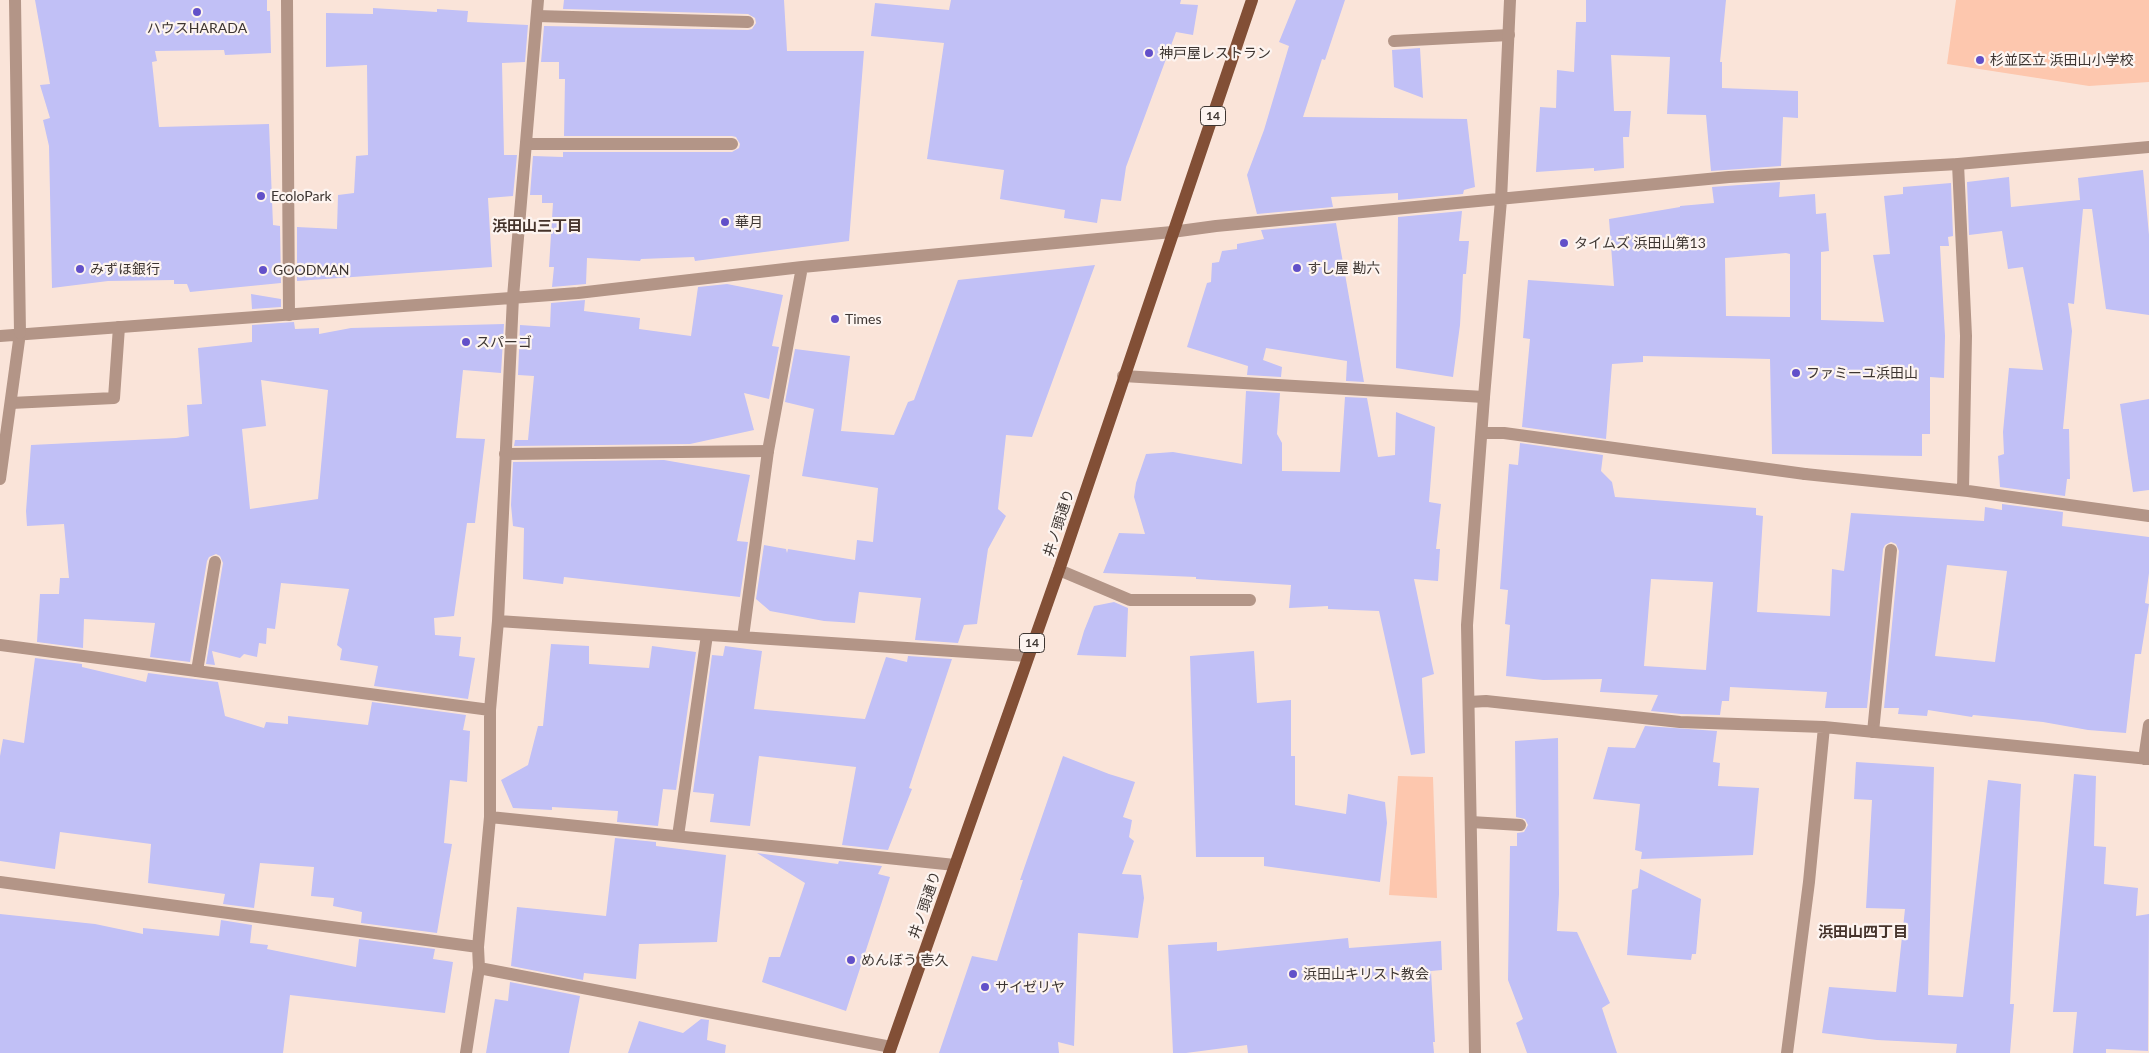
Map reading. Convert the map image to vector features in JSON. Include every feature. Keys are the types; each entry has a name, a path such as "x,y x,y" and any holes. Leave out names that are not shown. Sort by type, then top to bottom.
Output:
{"main road":[{"name":"井ノ頭通り","path":"890,1050 1059,570 1123,376 1252,0"}],"street":[{"path":"0,479 20,333 15,0"},
{"path":"287,0 289,315"},
{"path":"466,1053 479,968 478,947 490,817 490,710 498,621 513,298 538,0"},
{"path":"1475,1053 1467,625 1501,200 1510,0"},
{"path":"537,16 748,22"},
{"path":"1394,41 1509,35"},
{"path":"526,144 732,144"},
{"path":"0,336 20,333 578,293 802,267 1730,177 1958,164 2149,147"},
{"path":"1958,164 1966,336 1963,490"},
{"path":"743,637 768,451 802,267"},
{"path":"11,403 114,398 119,326"},
{"path":"1123,376 1484,397"},
{"path":"1482,433 1504,433 1805,474 1963,490 2149,516"},
{"path":"505,454 768,451"},
{"path":"1873,732 1891,550"},
{"path":"197,671 215,562"},
{"path":"1059,570 1130,600 1250,600"},
{"path":"498,621 1028,656"},
{"path":"678,836 707,635"},
{"path":"0,645 490,710"},
{"path":"1468,702 1486,701 1680,722 1824,727 2146,759 2149,725"},
{"path":"1787,1053 1809,882 1824,727"},
{"path":"490,817 955,865"},
{"path":"1471,822 1520,825"},
{"path":"0,882 478,947"},
{"path":"479,968 890,1050"}],"shaded area":[{"path":"1956,0 2149,0 2149,82 2089,86 1947,64"},
{"path":"1398,776 1433,777 1437,898 1389,895"}],"building":[{"path":"35,0 267,0 267,11 270,11 271,53 225,55 224,50 155,51 157,61 152,62 159,127 269,124 273,225 280,226 281,283 190,292 187,284 174,284 174,280 108,281 52,288 49,146 43,120 50,118 40,85 50,84"},
{"path":"564,0 784,0 787,51 864,51 849,241 695,261 694,257 641,259 640,261 587,258 586,284 552,287 554,267 549,267 553,203 542,203 542,195 530,195 533,156 563,157 563,152 732,152 739,148 740,144 736,137 732,136 564,136 565,79 559,79 559,62 541,62 544,26 748,30 752,29 756,23 755,18 748,14 563,9"},
{"path":"951,0 1181,0 1180,4 1198,5 1193,35 1176,32 1126,167 1121,201 1101,199 1097,223 1064,218 1065,210 1000,199 1004,170 927,159 944,43 871,36 875,3 949,10"},
{"path":"1296,0 1345,0 1325,60 1322,59 1303,117 1467,119 1475,187 1464,190 1463,194 1398,200 1398,193 1331,197 1333,207 1257,214 1247,175 1264,130 1289,46 1279,42"},
{"path":"1586,0 1726,0 1720,62 1722,62 1722,88 1798,91 1798,118 1783,117 1781,166 1711,171 1706,115 1667,114 1670,57 1611,55 1614,111 1631,111 1629,137 1623,137 1624,168 1594,171 1594,168 1536,172 1540,107 1556,108 1557,70 1574,72 1576,22 1586,22"},
{"path":"373,8 437,12 437,9 468,11 467,22 528,25 525,62 502,63 504,155 517,155 513,196 488,198 492,267 297,281 297,227 337,229 338,195 354,193 356,156 368,155 367,65 326,67 326,13 373,14"},
{"path":"1420,48 1423,98 1394,87 1392,50"},
{"path":"2143,170 2149,235 2149,315 2106,309 2092,209 2083,209 2074,304 2068,303 2072,331 2063,429 2069,429 2070,479 2067,479 2065,496 2000,487 1998,456 2004,454 2003,432 2009,368 2043,370 2023,267 2008,269 2002,231 1969,235 1967,182 2009,177 2011,207 2080,200 2078,178"},
{"path":"1780,182 1779,197 1815,194 1816,214 1826,213 1829,251 1821,252 1821,320 1884,322 1873,255 1890,254 1884,196 1903,194 1903,187 1951,183 1953,236 1948,237 1949,246 1940,246 1945,336 1944,378 1930,377 1930,434 1922,434 1922,456 1772,454 1770,359 1643,356 1643,362 1612,364 1606,439 1522,427 1530,339 1523,338 1528,280 1614,286 1609,219 1680,206 1714,203 1712,187","holes":["1790,254 1790,317 1726,316 1725,258"]},
{"path":"1462,211 1459,241 1469,241 1466,274 1463,274 1460,325 1453,377 1396,368 1398,217"},
{"path":"1336,223 1364,382 1346,381 1347,361 1266,348 1263,360 1282,367 1281,377 1247,375 1248,366 1187,347 1207,283 1211,282 1212,263 1219,262 1222,251 1237,249 1237,244 1264,239 1261,230"},
{"path":"1095,265 1032,437 1006,435 998,509 1006,516 988,549 977,624 964,625 958,643 915,640 921,598 859,592 855,623 824,621 770,611 756,599 764,545 786,549 787,553 788,549 855,560 857,540 873,542 878,488 802,476 814,409 785,402 795,349 850,356 841,431 894,435 908,402 914,400 958,280"},
{"path":"727,284 783,295 772,346 779,347 769,399 744,393 754,430 690,444 514,446 515,440 528,440 534,376 518,375 520,325 550,327 551,303 585,300 584,311 640,318 639,329 691,336 698,287"},
{"path":"251,294 281,299 281,307 252,309"},
{"path":"294,322 295,329 319,328 319,334 351,328 504,324 501,373 463,370 456,438 485,439 475,523 467,523 454,616 434,618 435,635 461,637 459,656 475,658 468,699 374,686 378,666 340,660 342,649 337,645 349,589 281,583 275,629 267,628 266,644 259,643 257,657 244,654 240,658 212,651 215,665 206,664 223,563 220,556 216,554 209,557 207,561 190,662 150,657 155,623 84,619 83,648 37,642 40,594 59,594 60,578 69,578 64,524 27,526 26,511 31,445 189,436 187,405 202,404 198,348 252,342 252,325","holes":["261,380 328,390 318,499 250,509 242,429 266,426"]},
{"path":"1246,391 1280,393 1277,434 1282,443 1282,471 1340,472 1345,397 1367,398 1378,457 1395,455 1396,412 1435,427 1429,502 1441,504 1436,549 1440,549 1438,581 1414,579 1434,674 1422,678 1425,753 1411,755 1379,611 1328,609 1328,606 1289,608 1291,585 1196,579 1196,577 1103,573 1119,533 1145,534 1134,497 1136,483 1146,454 1173,452 1242,464"},
{"path":"2149,399 2149,490 2133,492 2120,404"},
{"path":"1520,443 1603,455 1601,471 1612,482 1615,497 1756,508 1756,515 1763,516 1757,612 1830,616 1832,569 1844,571 1851,513 1984,521 1985,507 2002,510 2002,504 2063,512 2062,526 2149,537 2149,573 2145,603 2149,604 2141,654 2135,654 2126,733 2088,730 2043,722 1973,715 1972,717 1928,710 1927,716 1898,714 1899,708 1884,708 1899,551 1896,544 1891,542 1885,545 1883,549 1867,708 1825,708 1827,692 1730,687 1729,701 1722,701 1720,715 1681,714 1651,711 1658,695 1600,692 1602,679 1543,680 1506,676 1510,625 1505,624 1508,590 1500,589 1509,464 1518,465","holes":["1947,565 2007,571 1995,662 1935,656","1651,579 1713,582 1706,670 1644,666"]},
{"path":"664,460 750,475 737,541 748,542 740,597 564,577 563,584 523,579 524,528 513,526 511,505 513,462"},
{"path":"1114,602 1128,608 1126,657 1077,655 1094,606"},
{"path":"551,644 589,646 589,664 649,668 652,646 696,652 676,790 663,789 658,826 617,822 618,811 552,807 552,810 513,808 501,780 528,765 538,726 543,726"},
{"path":"725,646 762,651 754,709 865,719 886,657 907,662 908,656 952,659 909,788 912,789 888,850 842,845 856,767 759,756 750,826 710,822 714,794 693,792 712,655 723,656"},
{"path":"1254,651 1257,703 1291,700 1291,756 1295,756 1295,805 1346,814 1348,794 1385,802 1387,823 1380,882 1264,866 1264,857 1196,857 1190,656"},
{"path":"35,658 82,664 82,667 146,682 148,673 218,682 225,716 264,728 266,722 288,724 288,716 368,725 372,702 466,715 463,730 470,731 467,782 450,780 444,843 452,844 437,933 361,923 362,912 333,906 334,898 311,896 314,867 260,863 254,908 223,904 225,894 148,883 151,844 60,832 55,869 0,861 0,756 3,739 24,743"},
{"path":"1645,726 1717,731 1713,762 1720,763 1718,786 1759,788 1753,855 1641,859 1642,852 1635,850 1640,804 1593,799 1608,747 1635,748"},
{"path":"1558,738 1559,894 1557,931 1577,932 1610,1003 1602,1008 1617,1053 1527,1053 1516,1023 1523,1019 1508,980 1510,846 1517,846 1517,833 1524,832 1528,825 1525,819 1516,817 1515,741"},
{"path":"1063,756 1135,782 1123,817 1132,820 1129,837 1134,841 1122,874 1141,875 1144,898 1138,938 1078,933 1074,1046 1058,1042 1059,1053 939,1053 972,956 997,961 1023,880 1020,880"},
{"path":"1856,762 1934,767 1928,995 1963,997 1988,780 2021,784 2010,1004 2014,1004 2010,1053 1956,1053 1957,1044 1877,1040 1822,1033 1829,987 1896,992 1905,909 1866,908 1872,800 1854,799"},
{"path":"2074,774 2096,776 2094,846 2106,847 2104,884 2138,888 2136,916 2149,914 2148,1051 2106,1049 2106,1053 2073,1053 2077,1012 2053,1012"},
{"path":"615,838 656,842 656,846 726,855 717,942 639,944 636,979 584,973 583,980 511,966 517,907 606,916"},
{"path":"757,853 838,864 839,861 882,866 878,874 890,877 846,1011 762,982 769,957 780,957 805,883"},
{"path":"1640,869 1701,899 1696,954 1692,954 1691,960 1627,955 1632,890 1638,888"},
{"path":"0,914 95,924 143,934 143,928 219,936 221,920 252,925 250,943 268,945 267,949 356,967 359,939 435,949 433,959 453,962 445,1013 290,995 283,1053 0,1053"},
{"path":"1348,938 1349,948 1441,941 1442,970 1431,971 1434,1053 1248,1053 1247,1045 1173,1053 1168,945 1217,942 1217,951"},
{"path":"510,982 580,996 569,1053 486,1053 495,999 508,1001"},
{"path":"701,1019 709,1020 707,1040 726,1045 725,1053 628,1053 639,1021 683,1033"}],"place":[{"name":"ハウスHARADA","path":"197,12"},
{"name":"神戸屋レストラン","path":"1149,53"},
{"name":"杉並区立 浜田山小学校","path":"1980,60"},
{"name":"EcoloPark","path":"261,196"},
{"name":"華月","path":"725,222"},
{"name":"タイムズ 浜田山第13","path":"1564,243"},
{"name":"すし屋 勘六","path":"1297,268"},
{"name":"みずほ銀行","path":"80,269"},
{"name":"GOODMAN","path":"263,270"},
{"name":"Times","path":"835,319"},
{"name":"スパーゴ","path":"466,342"},
{"name":"ファミーユ浜田山","path":"1796,373"},
{"name":"めんぼう 壱久","path":"851,960"},
{"name":"浜田山キリスト教会","path":"1293,974"},
{"name":"サイゼリヤ","path":"985,987"}],"district":[{"name":"浜田山三丁目","path":"537,226"},
{"name":"浜田山四丁目","path":"1863,932"}]}
